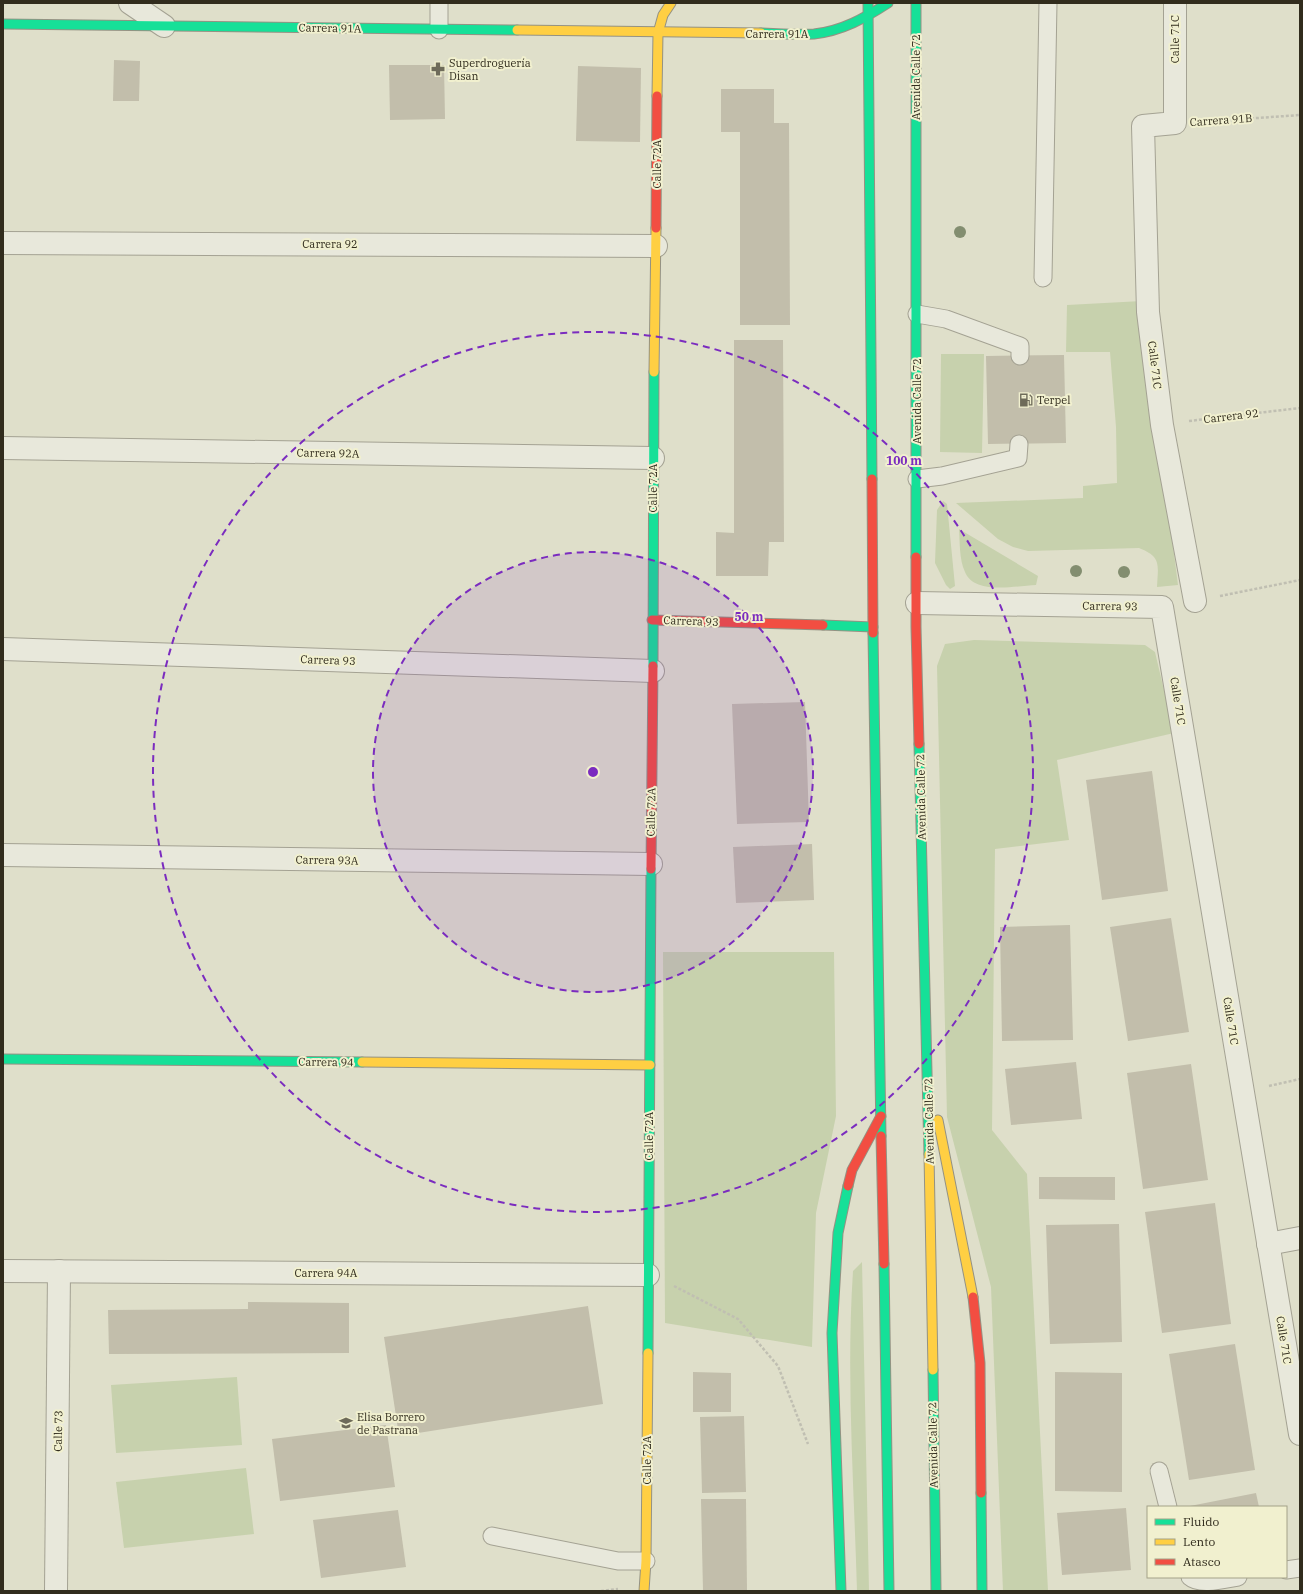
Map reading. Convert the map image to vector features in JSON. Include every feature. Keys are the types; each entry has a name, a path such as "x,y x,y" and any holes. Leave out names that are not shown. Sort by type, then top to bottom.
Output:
{"main road":[{"path":"658,33 663,15 671,3"},
{"path":"868,3 873,627 889,1591"},
{"name":"Carrera 91A","path":"3,24 658,33 823,33 835,31 868,16 888,3"},
{"name":"Avenida Calle 72","path":"916,3 917,603 928,1069 936,1591"},
{"name":"Calle 72A","path":"644,1591 646,1561 653,671 653,458 658,33"},
{"name":"Carrera 93","path":"652,620 873,627"},
{"name":"Carrera 94","path":"3,1059 650,1065"},
{"path":"928,1069 975,1305 980,1363 982,1591"},
{"path":"841,1591 832,1333 838,1233 852,1170 881,1114"}],"street":[{"path":"130,3 164,26"},
{"name":"Calle 71C","path":"1176,3 1176,123"},
{"name":"Carrera 91B","path":"1143,126 1176,123"},
{"name":"Calle 71C","path":"1143,126 1148,312 1162,425 1195,601"},
{"name":"Carrera 92","path":"3,243 656,246"},
{"name":"Carrera 92A","path":"3,448 653,458"},
{"name":"Carrera 93","path":"917,603 1162,607"},
{"name":"Calle 71C","path":"1162,607 1300,1434"},
{"name":"Carrera 93","path":"3,649 653,671"},
{"name":"Carrera 93A","path":"3,855 651,864"},
{"path":"1268,1244 1300,1238"},
{"name":"Carrera 94A","path":"3,1271 648,1275"},
{"name":"Calle 73","path":"56,1591 59,1271"}],"lane":[{"path":"439,3 439,30"},
{"path":"1043,278 1048,3"},
{"path":"916,314 946,319 1020,346 1020,356"},
{"path":"917,479 942,476 1018,458 1019,444"},
{"path":"1159,1471 1168,1506"},
{"path":"492,1536 618,1561 646,1561"},
{"path":"1287,1570 1300,1568"},
{"path":"1191,1578 1202,1582 1231,1578"}],"path":[{"name":"Carrera 91B","path":"1176,123 1300,115"},
{"name":"Carrera 92","path":"1162,425 1300,408"},
{"path":"1195,601 1300,580"},
{"path":"1243,1091 1300,1079"},
{"path":"648,1275 692,1294 738,1320 778,1366 810,1450"}],"green space":[{"path":"1142,301 1178,585 1157,587 1158,567 1155,558 1139,548 1028,551 1013,547 998,539 956,503 1083,498 1083,486 1117,483 1116,427 1110,352 1066,352 1067,305"},
{"path":"941,354 984,354 982,453 940,452"},
{"path":"943,501 947,504 955,586 950,589 946,585 935,563 937,510"},
{"path":"959,529 1038,576 1036,585 996,588 977,584 970,579 963,567 960,550"},
{"path":"974,640 1145,645 1155,652 1174,733 1057,760 1069,840 995,849 992,1130 1027,1174 1048,1591 1003,1591 991,1287 947,1117 937,666 945,644"},
{"path":"663,952 834,952 836,1116 816,1213 812,1347 665,1323"},
{"path":"862,1262 869,1591 857,1591 850,1391 853,1271"},
{"path":"237,1377 242,1445 116,1453 111,1385"},
{"path":"246,1468 254,1534 124,1548 116,1482"}],"building":[{"path":"114,60 140,61 139,101 113,101"},
{"path":"389,65 444,65 445,119 390,120"},
{"path":"578,66 641,68 640,142 576,141"},
{"path":"721,89 774,89 774,123 789,123 790,325 740,325 740,132 721,132"},
{"path":"734,340 783,340 784,542 769,542 768,576 716,576 716,532 734,533"},
{"name":"Terpel","path":"1064,355 1066,443 988,444 986,356"},
{"path":"805,702 809,822 737,824 732,704"},
{"path":"1152,771 1168,891 1102,900 1086,780"},
{"path":"812,844 814,900 736,903 733,847"},
{"path":"1171,918 1189,1032 1128,1041 1110,927"},
{"path":"1070,925 1073,1040 1002,1041 1000,927"},
{"path":"1076,1062 1082,1119 1011,1125 1005,1069"},
{"path":"1191,1064 1208,1180 1143,1189 1127,1073"},
{"path":"1039,1177 1115,1177 1115,1200 1039,1199"},
{"path":"1215,1203 1231,1324 1162,1333 1145,1212"},
{"path":"1119,1224 1122,1342 1050,1344 1046,1225"},
{"path":"248,1302 349,1303 349,1353 109,1354 108,1310 248,1309"},
{"path":"588,1306 603,1404 399,1436 384,1337"},
{"path":"1235,1344 1255,1470 1189,1480 1169,1354"},
{"path":"693,1372 731,1373 731,1412 693,1412"},
{"path":"1055,1372 1122,1373 1122,1492 1055,1491"},
{"path":"744,1416 746,1492 702,1493 700,1417"},
{"path":"386,1425 395,1487 280,1501 272,1439"},
{"path":"1256,1493 1259,1506 1190,1506"},
{"path":"701,1499 746,1499 747,1591 703,1591"},
{"path":"1126,1508 1131,1570 1062,1575 1057,1513"},
{"path":"398,1510 406,1567 321,1578 313,1520"}],"traffic: fast":[{"path":"868,3 872,479"},
{"path":"761,33 814,34 834,30 853,23 888,3"},
{"path":"916,3 916,557"},
{"path":"3,24 517,30"},
{"path":"653,666 654,372"},
{"path":"823,625 873,627"},
{"path":"873,633 881,1136"},
{"path":"919,744 929,1154"},
{"path":"648,1353 651,869"},
{"path":"3,1059 362,1062"},
{"path":"841,1591 832,1333 838,1233 848,1186"},
{"path":"884,1264 889,1591"},
{"path":"933,1370 936,1591"},
{"path":"981,1493 982,1591"}],"traffic: slow":[{"path":"657,96 658,33 663,15 671,3"},
{"path":"517,30 761,33"},
{"path":"654,372 656,228"},
{"path":"362,1062 650,1065"},
{"path":"938,1120 973,1297"},
{"path":"929,1154 933,1370"},
{"path":"644,1591 646,1561 648,1353"}],"traffic: jam":[{"path":"656,228 657,96"},
{"path":"872,479 873,633"},
{"path":"916,557 919,744"},
{"path":"652,620 823,625"},
{"path":"651,869 653,666"},
{"path":"848,1186 852,1170 881,1116"},
{"path":"881,1136 884,1264"},
{"path":"973,1297 980,1363 981,1493"}],"place":[{"name":"Superdroguería Disan","path":"438,69"},
{"name":"Terpel","path":"1026,400"},
{"name":"Elisa Borrero de Pastrana","path":"346,1423"}]}
